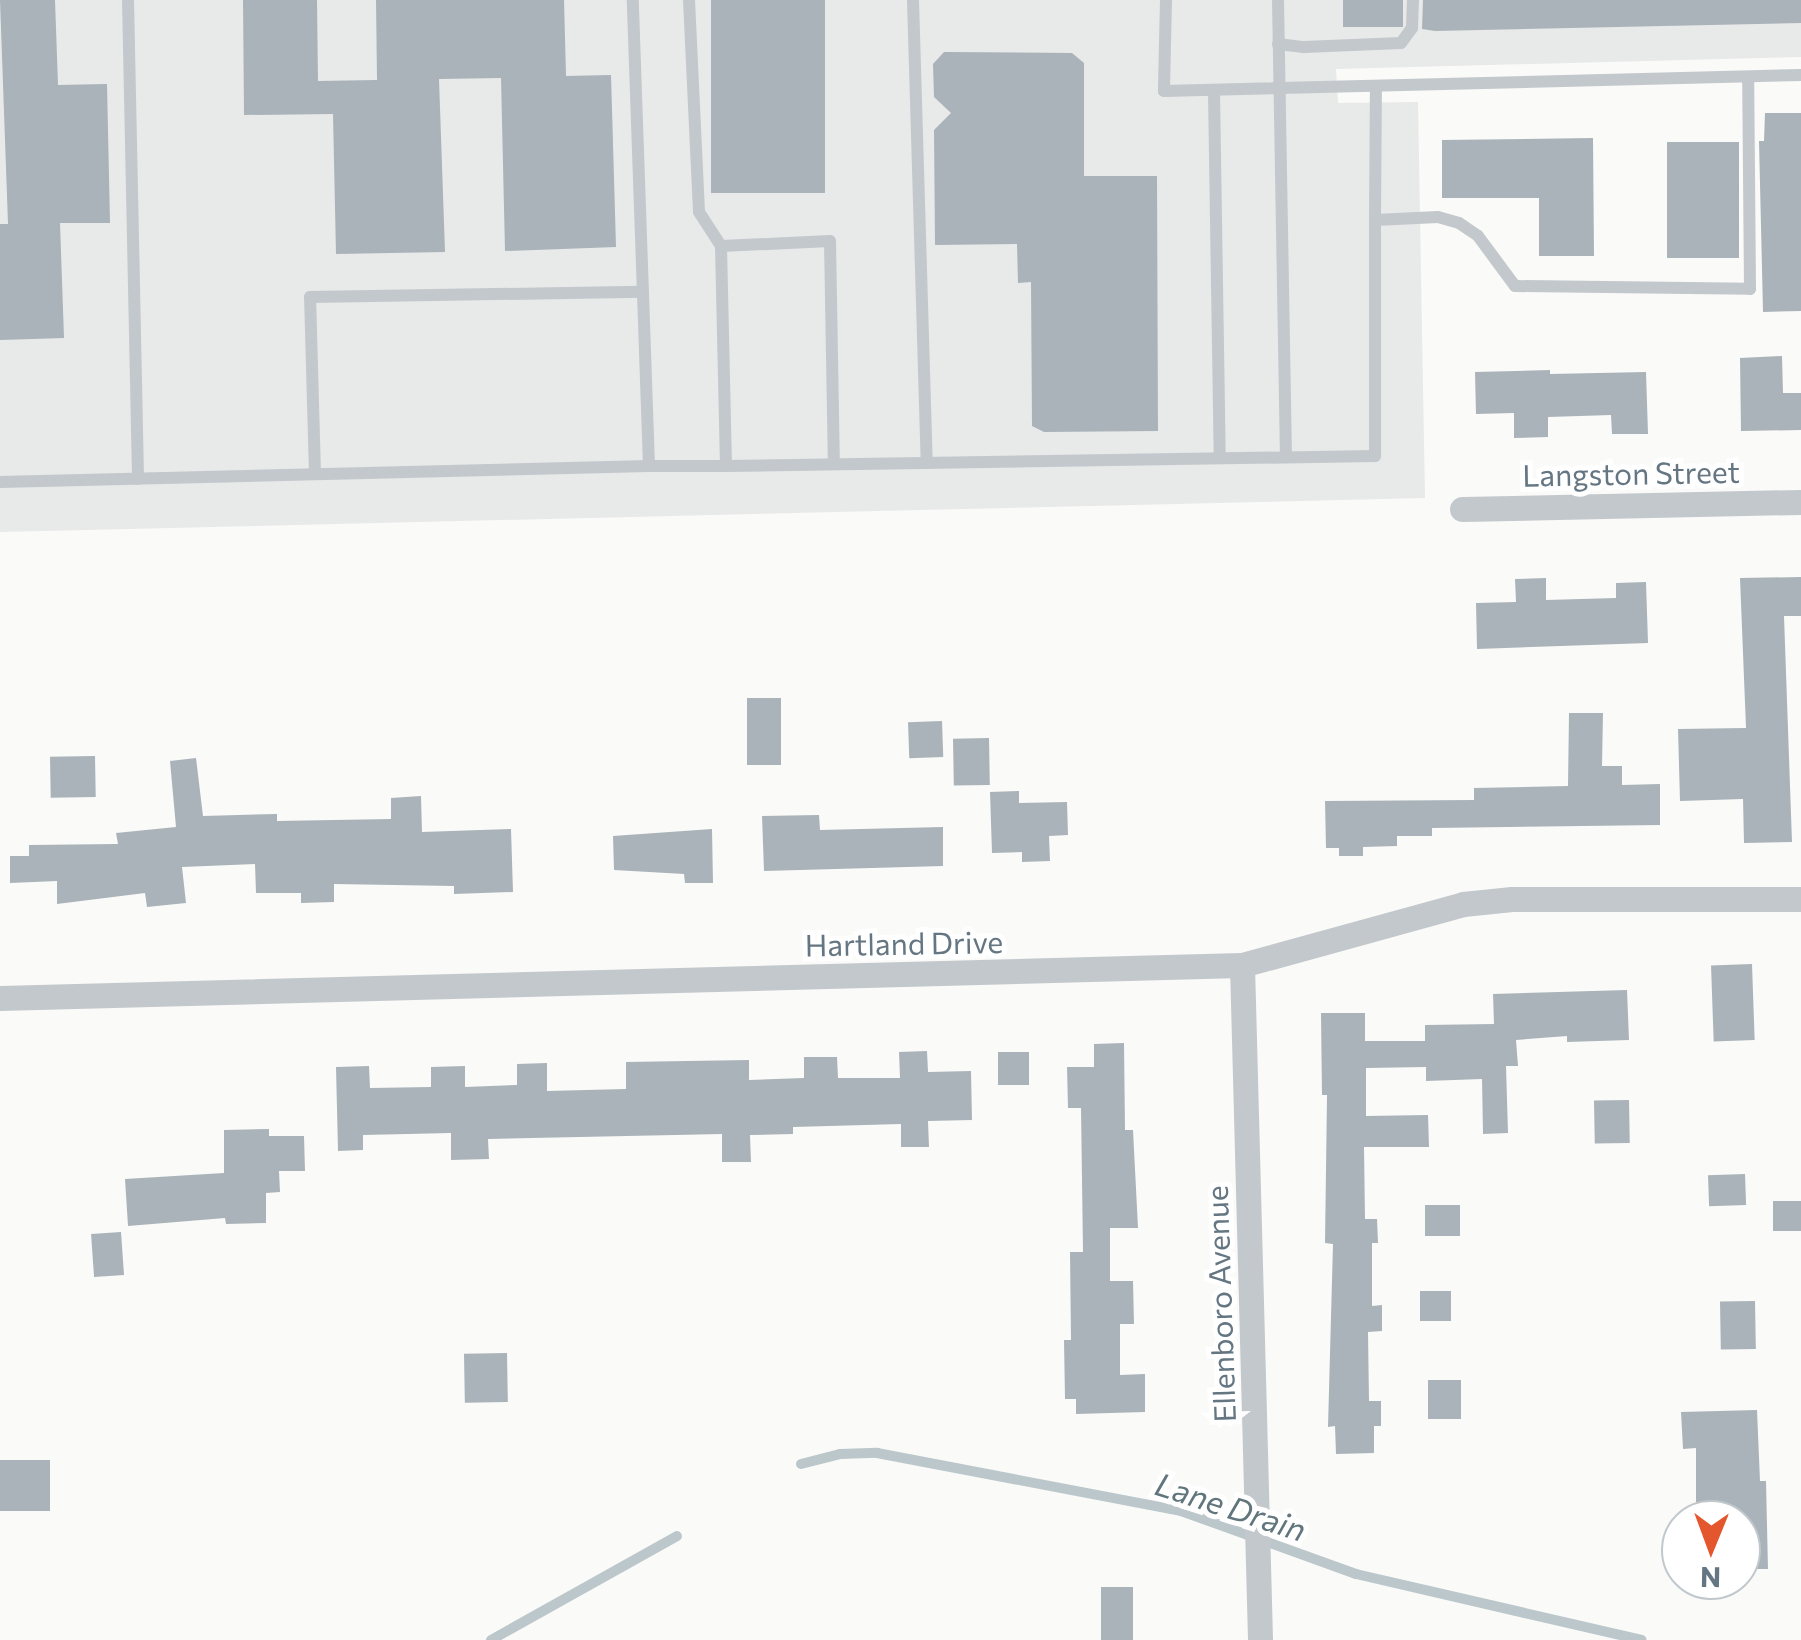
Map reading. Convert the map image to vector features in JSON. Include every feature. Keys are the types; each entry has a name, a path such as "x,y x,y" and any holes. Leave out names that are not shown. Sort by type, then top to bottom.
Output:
{"street":[{"name":"Langston Street","path":"1462,509 1801,502"},
{"name":"Hartland Drive","path":"0,998 1242,965 1334,943 1462,904 1801,898"},
{"name":"Ellenboro Avenue","path":"1242,965 1260,1640"}],"lane":[{"path":"128,0 138,479"},
{"path":"633,0 649,466"},
{"path":"689,0 699,212 721,246 726,466"},
{"path":"913,0 926,463"},
{"path":"1166,0 1164,91 1801,75"},
{"path":"1278,0 1286,457"},
{"path":"1278,44 1304,47 1401,43 1412,28 1412,0"},
{"path":"1375,220 1438,218 1460,223 1478,236 1515,286 1750,288 1748,77"},
{"path":"0,482 649,466 1375,456 1376,87"},
{"path":"1214,92 1220,458"},
{"path":"721,246 830,241 834,464"},
{"path":"314,474 310,297 643,292"}],"shaded area":[{"path":"0,0 1801,0 1801,57 1336,69 1338,103 1418,102 1425,498 0,532"}],"building":[{"path":"0,0 55,0 58,85 107,84 110,223 60,223 64,338 0,340 0,224 8,224"},
{"path":"243,0 317,0 318,81 377,80 376,0 564,0 566,76 611,75 616,247 505,251 501,78 439,79 445,252 336,254 333,114 244,115"},
{"path":"711,0 825,0 825,193 711,193"},
{"path":"1343,0 1403,0 1403,27 1343,27"},
{"path":"1423,0 1801,0 1801,23 1435,31 1422,29"},
{"path":"944,52 1072,53 1084,63 1084,176 1157,176 1158,431 1044,432 1032,426 1031,282 1018,283 1017,244 935,245 934,130 951,113 934,97 933,64"},
{"path":"1765,113 1801,113 1801,311 1763,312 1759,141 1764,141"},
{"path":"1593,138 1594,256 1539,256 1539,198 1442,198 1442,140"},
{"path":"1667,142 1739,142 1739,258 1667,258"},
{"path":"1782,356 1783,393 1801,393 1801,430 1741,431 1740,358"},
{"path":"1550,370 1550,374 1646,372 1648,434 1612,434 1611,415 1548,417 1548,437 1514,438 1514,413 1476,414 1475,372"},
{"path":"1801,577 1801,616 1784,616 1792,842 1744,843 1743,799 1680,801 1678,729 1746,728 1740,578"},
{"path":"1546,578 1546,600 1616,598 1616,583 1646,582 1648,643 1477,649 1476,603 1516,602 1515,579"},
{"path":"747,698 781,698 781,765 747,765"},
{"path":"1569,713 1603,713 1602,766 1622,766 1622,785 1660,784 1660,825 1432,828 1432,836 1397,836 1397,846 1363,847 1363,856 1339,856 1339,848 1326,848 1325,801 1474,800 1474,788 1568,786"},
{"path":"942,721 943,757 909,758 908,722"},
{"path":"989,738 990,785 954,786 953,739"},
{"path":"95,756 96,797 51,798 50,757"},
{"path":"196,758 203,816 277,814 277,821 391,819 391,798 421,796 422,832 511,829 513,892 454,894 454,886 334,884 334,902 301,903 301,893 256,893 255,864 182,867 186,903 147,907 145,893 57,904 57,881 10,883 10,856 29,856 29,845 118,844 116,833 176,827 170,761"},
{"path":"1019,791 1019,803 1067,802 1068,835 1049,836 1050,861 1022,862 1022,852 992,853 990,792"},
{"path":"819,815 820,830 943,827 943,866 764,871 762,816"},
{"path":"712,829 713,883 685,883 684,874 614,870 613,836"},
{"path":"1752,964 1755,1040 1714,1041 1711,965"},
{"path":"1627,990 1629,1040 1567,1042 1567,1036 1516,1040 1518,1066 1506,1066 1508,1133 1483,1134 1482,1079 1426,1081 1426,1067 1366,1068 1366,1116 1428,1115 1429,1147 1364,1147 1365,1219 1377,1219 1378,1243 1372,1243 1372,1306 1382,1305 1382,1331 1368,1332 1369,1401 1381,1401 1381,1426 1374,1426 1374,1453 1336,1454 1335,1426 1328,1427 1333,1244 1325,1243 1327,1095 1322,1095 1321,1013 1365,1013 1365,1041 1425,1041 1425,1025 1494,1024 1493,994"},
{"path":"1124,1043 1125,1130 1133,1130 1138,1228 1110,1228 1110,1281 1133,1281 1134,1324 1120,1324 1120,1375 1145,1374 1145,1412 1076,1414 1076,1399 1065,1399 1064,1340 1071,1340 1070,1252 1083,1252 1081,1108 1068,1108 1067,1067 1094,1067 1094,1044"},
{"path":"927,1051 928,1072 971,1071 972,1120 928,1121 929,1147 901,1147 901,1124 793,1127 793,1134 750,1135 751,1162 722,1162 722,1134 488,1139 489,1159 451,1160 451,1133 363,1135 363,1150 338,1151 336,1067 369,1066 370,1088 431,1087 431,1067 465,1066 465,1087 517,1085 517,1064 547,1063 547,1091 626,1089 626,1062 749,1060 749,1080 804,1078 804,1057 837,1057 838,1078 900,1078 899,1052"},
{"path":"998,1052 1029,1052 1029,1085 998,1085"},
{"path":"1629,1100 1630,1143 1595,1144 1594,1101"},
{"path":"269,1129 269,1136 304,1136 305,1171 279,1171 280,1192 266,1193 266,1223 226,1224 225,1218 128,1226 125,1179 224,1173 224,1130"},
{"path":"1745,1174 1746,1205 1709,1206 1708,1175"},
{"path":"1773,1201 1801,1201 1801,1231 1773,1231"},
{"path":"1425,1205 1460,1205 1460,1236 1425,1236"},
{"path":"121,1232 124,1275 94,1277 91,1234"},
{"path":"1420,1291 1451,1291 1451,1321 1420,1321"},
{"path":"1755,1301 1756,1349 1721,1350 1720,1302"},
{"path":"507,1353 508,1402 465,1403 464,1354"},
{"path":"1428,1380 1461,1380 1461,1419 1428,1419"},
{"path":"1757,1410 1760,1481 1766,1481 1768,1569 1761,1569 1761,1500 1696,1500 1696,1448 1683,1449 1681,1412"},
{"path":"0,1460 50,1460 50,1511 0,1511"},
{"path":"1101,1587 1133,1587 1133,1640 1101,1640"}],"waterway":[{"name":"Lane Drain","path":"801,1464 840,1454 877,1453 1181,1511 1356,1574 1641,1640"},
{"name":"Lane Drain","path":"491,1640 677,1536"}]}
